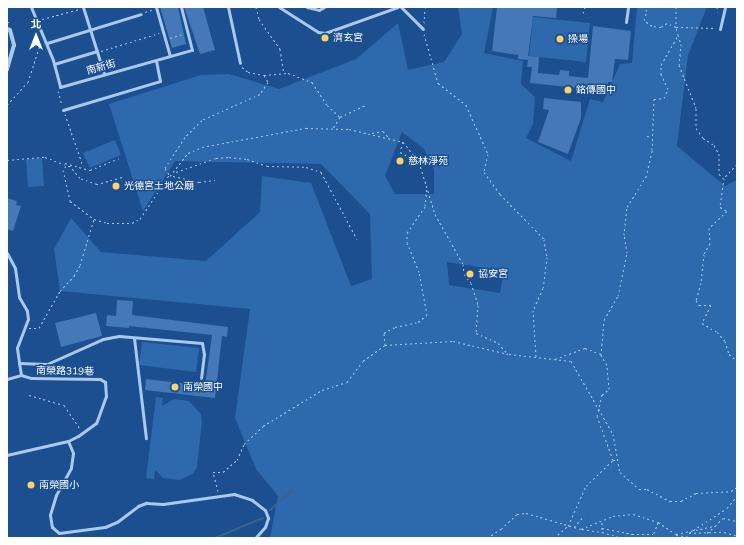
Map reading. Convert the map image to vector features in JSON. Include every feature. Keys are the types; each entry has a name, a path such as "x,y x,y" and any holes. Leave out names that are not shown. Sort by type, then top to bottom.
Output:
{"street":[{"path":"7,70 14,45 9,29"}],"lane":[{"path":"31,7 43,32 60,87"},
{"path":"83,7 104,74"},
{"name":"南新街","path":"60,87 192,50 181,7"},
{"path":"228,7 240,64"},
{"path":"279,7 318,32 325,33 400,7 423,29"},
{"path":"307,7 319,10 324,7"},
{"path":"626,22 628,7"},
{"path":"720,29 725,7"},
{"path":"156,8 170,56"},
{"path":"46,43 141,14"},
{"name":"南新街","path":"54,64 96,51"},
{"path":"63,110 160,81 156,60"},
{"path":"7,253 15,268 19,297 27,311 27,328 17,348 21,375"},
{"path":"20,363 47,364 103,339 119,336 202,343 204,354 200,378"},
{"path":"134,338 146,438"},
{"name":"南榮路319巷","path":"7,379 21,375 31,378 82,378 105,382 106,396 102,411 96,423 68,441 7,455"},
{"path":"68,441 73,453 71,468 56,495 50,515 52,527 59,533 105,527 117,522 138,506 146,503 163,504 234,494 244,496 265,510 268,518 265,527 255,538"}],"path":[{"path":"38,20 83,7"},
{"path":"256,7 259,19 280,49 284,74"},
{"path":"425,7 424,41 438,83 466,106 488,154 484,172 500,194 544,239 547,257 543,288 533,310 536,358"},
{"path":"583,12 584,7"},
{"path":"643,7 647,11 644,20 652,26 661,27 667,23 676,27 720,29"},
{"path":"676,7 676,27 681,44 679,65 696,108 696,128 703,138 714,145 719,154 719,174 724,178"},
{"path":"141,14 156,8"},
{"path":"7,17 9,29"},
{"path":"7,105 28,82 38,56 43,32"},
{"name":"南新街","path":"96,51 163,32"},
{"path":"165,39 188,32"},
{"path":"601,355 604,320 618,296 627,253 624,235 627,207 646,177 652,137 654,99 664,98 668,89 661,74 661,65 677,33"},
{"path":"240,64 244,69 264,75 284,74 312,82 327,105 340,117"},
{"path":"215,180 199,182 173,176 169,175 165,168 185,137 202,120 260,94 268,82 264,75"},
{"path":"60,87 58,91 63,110 83,166"},
{"path":"332,128 340,117 366,105"},
{"path":"173,176 188,153 202,147 306,128 332,128 371,133 403,142 419,162 435,214 463,264 464,274 471,283 478,305 476,333 498,343 509,354"},
{"path":"371,133 383,131 389,139"},
{"path":"647,136 652,137"},
{"path":"403,142 400,152 419,162"},
{"path":"7,160 45,157 65,163 83,166 90,170 119,158"},
{"path":"175,172 216,158 228,157 247,159 267,166 306,167 321,172 357,239"},
{"path":"65,163 66,166 64,176 70,201 94,218 107,223 132,223 140,218 169,175"},
{"path":"737,164 724,178 720,207 727,211 709,228 710,243 704,254 701,283 696,300 699,305 711,305 702,323 717,332 725,341 730,354 737,361"},
{"path":"66,166 87,182 97,184 122,177"},
{"path":"385,346 384,333 395,327 418,322 426,315 419,272 407,243 407,233 425,206 427,184"},
{"path":"27,328 39,328 60,291 74,276 80,265 94,218"},
{"path":"219,496 213,472 223,472 237,460 244,444 263,426 322,390 347,382 363,361 385,346 453,341 509,354 571,361 612,434 617,460 623,475 639,489 647,489 670,501 681,501 696,493 731,491 737,487"},
{"path":"555,359 585,348 601,355 607,365 609,389 602,395 596,416 600,430 613,460"},
{"path":"29,395 64,405 83,432"},
{"path":"554,538 568,526 586,486 613,460 617,460"},
{"path":"689,533 727,508 737,496"},
{"path":"487,538 501,530 517,514 532,513 573,528 602,532 622,538"},
{"path":"581,529 602,522 613,516 633,514 658,522 676,534 698,538"},
{"path":"573,528 584,516"},
{"path":"707,533 723,518 737,521"},
{"path":"602,522 602,532"},
{"path":"652,538 658,522"},
{"path":"676,534 689,533 715,526"},
{"path":"602,528 632,534 653,534"},
{"path":"689,533 724,532 737,536"},
{"path":"606,533 606,538"}],"shaded area":[{"path":"458,7 493,7 484,53 523,61 521,84 535,97 533,124 526,138 571,161 590,99 603,102 620,64 632,63 637,7 707,7 688,55 677,146 725,186 737,180 737,538 270,538 278,496 256,469 235,418 250,309 60,291 54,249 71,218 101,252 206,261 260,212 262,176 311,183 351,286 372,279 370,214 321,164 175,161 143,211 109,104 201,75 229,74 279,89 356,59 398,23 408,70 444,62 462,34","holes":["402,132 424,149 434,170 434,194 395,194 385,176","447,262 504,271 500,293 449,285"]},
{"name":"操場","path":"533,17 590,23 586,62 529,56"},
{"path":"115,140 121,155 90,168 83,153"},
{"path":"42,158 44,186 28,187 26,159"},
{"path":"142,342 199,348 196,372 139,365"},
{"path":"156,397 163,398 162,406 174,399 189,401 201,414 202,421 197,467 193,474 179,480 163,478 155,470 154,479 146,478"}],"building":[{"path":"160,7 178,7 186,44 172,48"},
{"path":"184,7 203,7 215,50 200,54"},
{"path":"497,7 557,8 556,18 533,16 528,56 539,57 538,73 559,75 560,70 569,71 569,76 588,78 593,26 631,31 628,60 615,59 612,82 608,82 606,94 596,94 596,90 530,83 532,67 527,67 528,60 518,59 518,55 492,51"},
{"path":"544,98 581,102 581,118 568,154 538,142 549,110 543,109"},
{"path":"7,198 17,201 16,205 21,206 13,231 7,229"},
{"path":"117,300 133,301 132,315 228,327 227,337 222,336 215,398 145,390 146,379 205,386 212,335 129,326 129,328 106,326 107,315 116,316"},
{"path":"96,313 102,336 61,347 55,323"}],"waterway":[{"path":"270,510 293,490"},
{"path":"215,538 263,518"}],"place":[{"name":"濟玄宮","path":"325,38"},
{"name":"操場","path":"560,39"},
{"name":"銘傳國中","path":"568,90"},
{"name":"慈林淨苑","path":"400,161"},
{"name":"光德宮土地公廟","path":"116,186"},
{"name":"協安宮","path":"470,274"},
{"name":"南榮國中","path":"175,387"},
{"name":"南榮國小","path":"31,485"}]}
